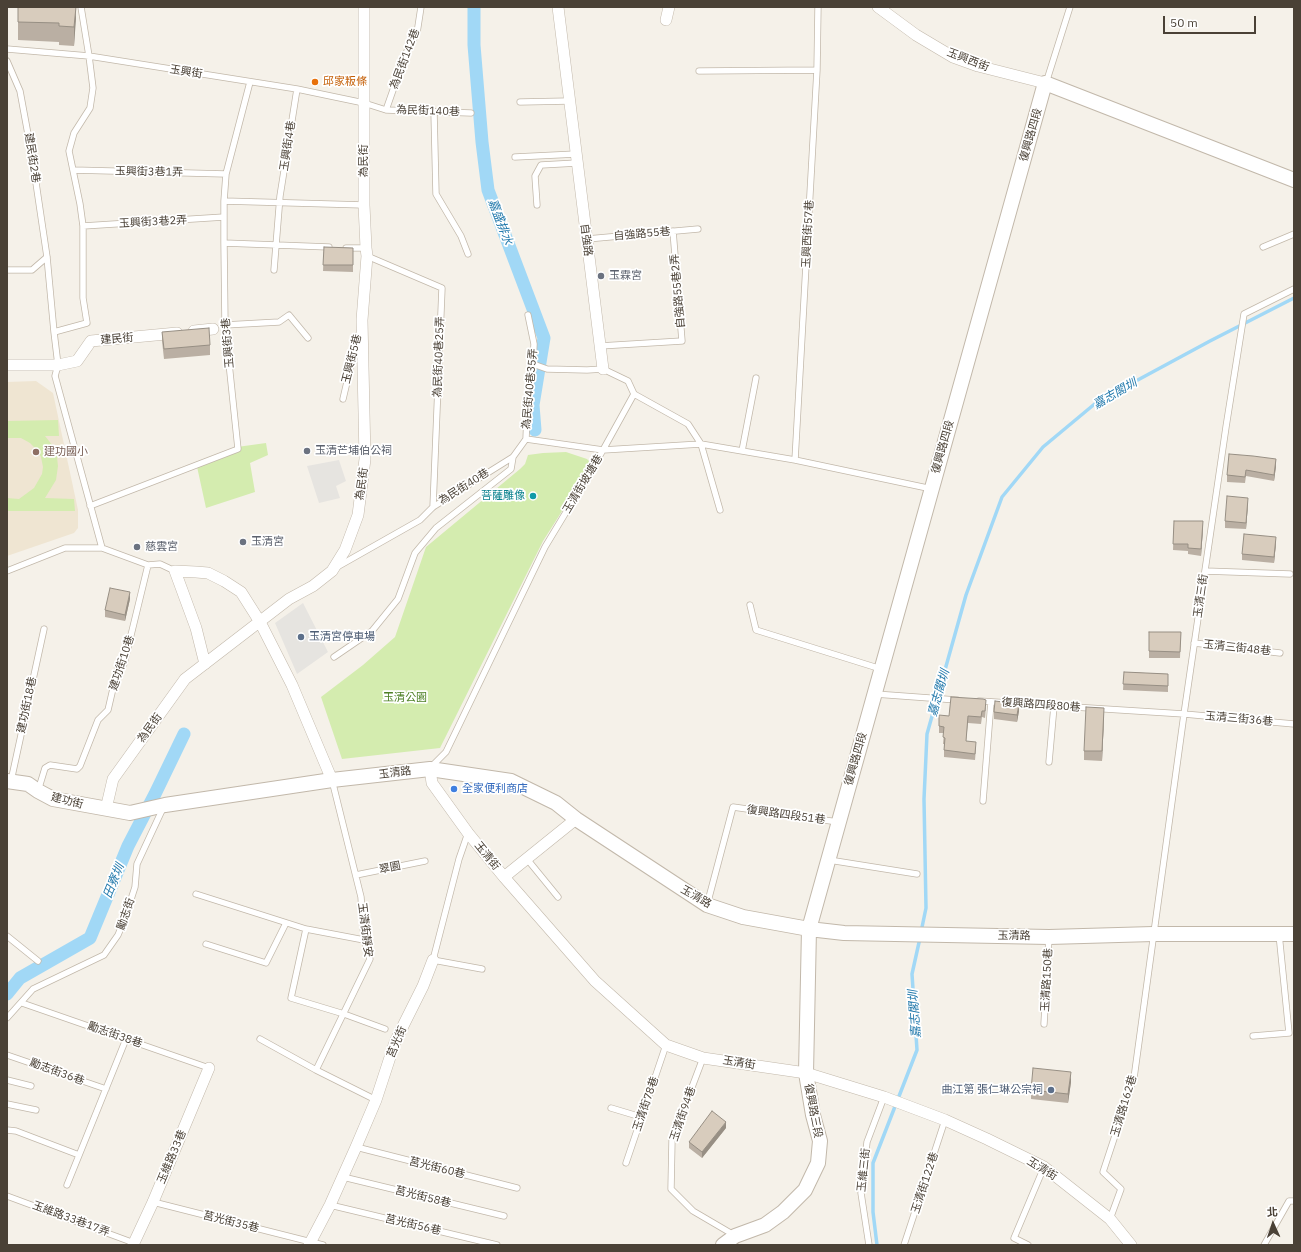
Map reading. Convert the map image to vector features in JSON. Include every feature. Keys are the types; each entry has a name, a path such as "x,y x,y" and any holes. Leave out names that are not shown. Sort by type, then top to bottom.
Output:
{"street":[{"name":"為民街","path":"106,809 113,779 186,679 289,598 313,586 332,571 345,550 358,515 365,459 362,320 366,252 364,205 364,7"},
{"name":"自強路","path":"558,7 602,369"},
{"path":"666,20 669,7"},
{"name":"玉興西街","path":"878,7 916,35 953,57 978,66 1046,83"},
{"path":"1046,83 1294,180"},
{"name":"復興路四段","path":"806,1073 809,929 1046,83"},
{"name":"建民街","path":"7,365 58,365 77,361 91,341 213,329"},
{"path":"205,664 196,628 175,571 208,573 241,592 260,622 292,685 332,780"},
{"name":"玉清路","path":"130,813 165,805 332,780 430,769 511,781 556,803 576,819 707,905 743,917 809,929 844,933 1049,936 1294,934"},
{"name":"玉清街","path":"430,769 432,784 504,877 596,981 666,1045 704,1058 806,1073 884,1097 946,1120 987,1138 1044,1167 1110,1219 1131,1245"},
{"name":"建功街","path":"9,781 28,784 53,799 130,813"},
{"path":"504,877 576,819"},
{"name":"莒光街","path":"310,1243 343,1177 376,1100 395,1042 423,986 433,960"},
{"name":"玉維路33巷","path":"134,1244 209,1068"},
{"name":"復興路三段","path":"723,1245 735,1236 765,1225 783,1212 805,1190 818,1163 820,1140 813,1115 806,1073"}],"lane":[{"path":"54,332 87,323 83,298 83,226 69,151 74,133 90,108 93,88 81,7"},
{"name":"為民街142巷","path":"386,110 406,53 417,33 421,7"},
{"name":"玉興西街57巷","path":"795,460 817,70 818,7"},
{"path":"1046,83 1070,7"},
{"name":"玉興街","path":"7,49 89,56 297,89 364,103"},
{"name":"建民街2巷","path":"7,61 20,91 32,156 47,258 58,365 55,376 102,548"},
{"path":"700,71 817,70"},
{"name":"玉興街3巷","path":"90,506 238,449 225,325 224,201 226,174 250,82"},
{"name":"玉興街4巷","path":"274,270 280,203 297,89"},
{"path":"520,102 569,101"},
{"name":"為民街140巷","path":"364,103 386,110 471,113"},
{"path":"434,112 436,194 461,236 468,254"},
{"path":"515,156 576,158"},
{"path":"537,205 535,176 541,165 576,158"},
{"name":"玉興街3巷1弄","path":"73,170 226,174"},
{"path":"224,201 364,205"},
{"name":"玉興街3巷2弄","path":"83,226 224,217"},
{"name":"自強路55巷","path":"586,239 698,229"},
{"name":"自強路55巷2弄","path":"600,346 682,340 672,231"},
{"path":"1263,247 1294,234"},
{"path":"224,243 336,248"},
{"path":"343,248 366,252"},
{"name":"為民街40巷25弄","path":"366,252 442,288 433,507"},
{"path":"7,270 32,270 47,258"},
{"name":"玉清三街","path":"1153,934 1204,571 1244,314 1294,289"},
{"path":"225,325 279,322 289,315 308,338"},
{"name":"為民街40巷35弄","path":"526,439 526,415 533,364 534,344 528,315"},
{"name":"玉興街5巷","path":"343,399 362,320"},
{"path":"533,364 547,369 602,369 628,381 634,394 688,424 701,444 720,510"},
{"path":"742,451 756,378"},
{"path":"526,439 603,450 634,394"},
{"name":"為民街40巷","path":"332,571 420,520 433,507 513,457 526,439"},
{"name":"玉清街坡塘巷","path":"430,769 446,752 545,547 603,450 701,444 795,460 932,489"},
{"path":"334,657 372,631 398,599 415,553 436,528 511,469 513,457"},
{"path":"7,571 65,548 102,548 148,565 160,564 175,571"},
{"name":"建功街10巷","path":"38,791 45,768 50,766 77,768 80,766 98,720 108,710 118,667 124,664 148,565"},
{"path":"1204,571 1290,574"},
{"path":"750,605 756,630 882,669"},
{"name":"建功街18巷","path":"9,781 44,629"},
{"name":"玉清三街48巷","path":"1194,643 1280,653"},
{"path":"875,694 960,700"},
{"name":"復興路四段80巷","path":"975,701 1184,714"},
{"path":"983,801 991,702"},
{"path":"1049,762 1054,706"},
{"name":"玉清三街36巷","path":"1184,714 1294,724"},
{"name":"玉清街靜安","path":"316,1070 370,959 364,940 361,897 332,780"},
{"name":"勵志街","path":"7,1018 34,989 104,955 118,935 125,918 135,887 137,864 165,805"},
{"name":"復興路四段51巷","path":"707,905 733,807 838,822"},
{"name":"莒光街","path":"433,960 459,859 468,832"},
{"path":"527,859 558,897"},
{"path":"828,860 917,874"},
{"name":"翠園","path":"356,875 425,861"},
{"path":"196,894 306,929 364,940"},
{"path":"206,944 266,962 286,923"},
{"path":"306,929 291,998 344,1014 385,1029"},
{"name":"玉清路162巷","path":"1110,1219 1121,1189 1103,1172 1134,1078 1153,934"},
{"path":"1253,1036 1289,1033 1279,934"},
{"path":"7,936 38,961"},
{"name":"玉清路150巷","path":"1044,1024 1049,936"},
{"path":"433,960 482,969"},
{"name":"勵志街38巷","path":"22,1003 209,1068"},
{"path":"67,1185 126,1039"},
{"path":"260,1039 316,1070 376,1100"},
{"name":"玉清街78巷","path":"626,1163 666,1045"},
{"name":"勵志街36巷","path":"7,1055 106,1089"},
{"name":"玉清街94巷","path":"704,1058 672,1140 671,1189 693,1211 735,1236"},
{"path":"7,1080 31,1086"},
{"name":"玉維三街","path":"869,1245 861,1193 867,1142 884,1097"},
{"path":"7,1104 36,1110"},
{"path":"611,1108 641,1117"},
{"name":"玉清街122巷","path":"904,1245 946,1120"},
{"path":"7,1130 16,1131 79,1155"},
{"name":"莒光街60巷","path":"356,1147 517,1188"},
{"path":"1028,1245 1014,1238 1044,1167"},
{"name":"莒光街58巷","path":"343,1177 504,1216"},
{"name":"玉維路33巷17弄","path":"7,1196 134,1244"},
{"path":"1264,1245 1289,1201 1294,1201"},
{"name":"莒光街35巷","path":"152,1202 310,1243 324,1245"},
{"name":"莒光街56巷","path":"330,1205 497,1245"}],"shaded area":[{"name":"建功國小","path":"36,381 53,393 78,510 78,528 74,533 7,556 7,382"},
{"path":"339,460 346,481 336,486 340,498 319,503 307,466"},
{"name":"玉清宮停車場","path":"303,603 328,652 297,674 275,623"}],"green space":[{"path":"58,420 59,436 45,436 53,446 57,457 58,466 56,480 45,498 74,499 75,511 7,511 7,498 19,499 34,488 42,474 43,467 41,457 30,443 21,438 7,438 7,421"},
{"path":"266,443 268,455 250,463 255,492 206,508 196,462 237,447"},
{"name":"玉清公園","path":"566,452 587,459 592,464 543,541 440,748 342,759 321,697 363,665 395,637 426,547 520,469 525,464 528,455"}],"building":[{"path":"18,7 76,7 74,27 59,26 59,23 18,22"},
{"path":"324,247 353,248 353,265 323,265"},
{"path":"209,328 210,345 164,349 162,332"},
{"path":"1229,454 1276,459 1274,475 1246,470 1245,477 1227,475"},
{"path":"1227,496 1248,498 1246,523 1225,521"},
{"path":"1174,521 1203,521 1201,549 1188,548 1188,544 1173,544"},
{"path":"1244,534 1276,537 1274,557 1242,554"},
{"path":"110,588 130,592 125,615 105,610"},
{"path":"1149,632 1181,632 1180,652 1149,651"},
{"path":"1124,672 1168,674 1168,686 1123,684"},
{"path":"951,697 986,700 985,711 982,711 981,717 968,716 966,741 976,742 975,754 944,750 944,727 939,726 939,715 949,716"},
{"path":"995,701 1019,704 1017,715 994,712"},
{"path":"1086,707 1104,708 1102,751 1084,751"},
{"path":"1033,1068 1071,1072 1068,1094 1031,1090"},
{"path":"712,1111 726,1122 702,1152 689,1142"}],"waterway":[{"name":"嘉盛排水","path":"474,7 474,45 482,142 488,190 544,338 533,405 535,430"},
{"name":"嘉志閣圳","path":"921,932 926,908 924,799 927,734 966,595 1002,497 1043,447 1097,402 1294,298"},
{"name":"田寮圳","path":"7,994 20,978 90,938 128,846 184,734"},
{"name":"嘉志閣圳","path":"877,1245 873,1212 873,1163 917,1050 912,974 920,938"}],"place":[{"name":"邱家粄條","path":"315,82"},
{"name":"玉霖宮","path":"601,276"},
{"name":"玉清芒埔伯公祠","path":"307,451"},
{"name":"建功國小","path":"36,452"},
{"name":"菩薩雕像","path":"533,496"},
{"name":"玉清宮","path":"243,542"},
{"name":"慈雲宮","path":"137,547"},
{"name":"玉清宮停車場","path":"301,637"},
{"name":"全家便利商店","path":"454,789"},
{"name":"曲江第 張仁琳公宗祠","path":"1051,1090"}]}
